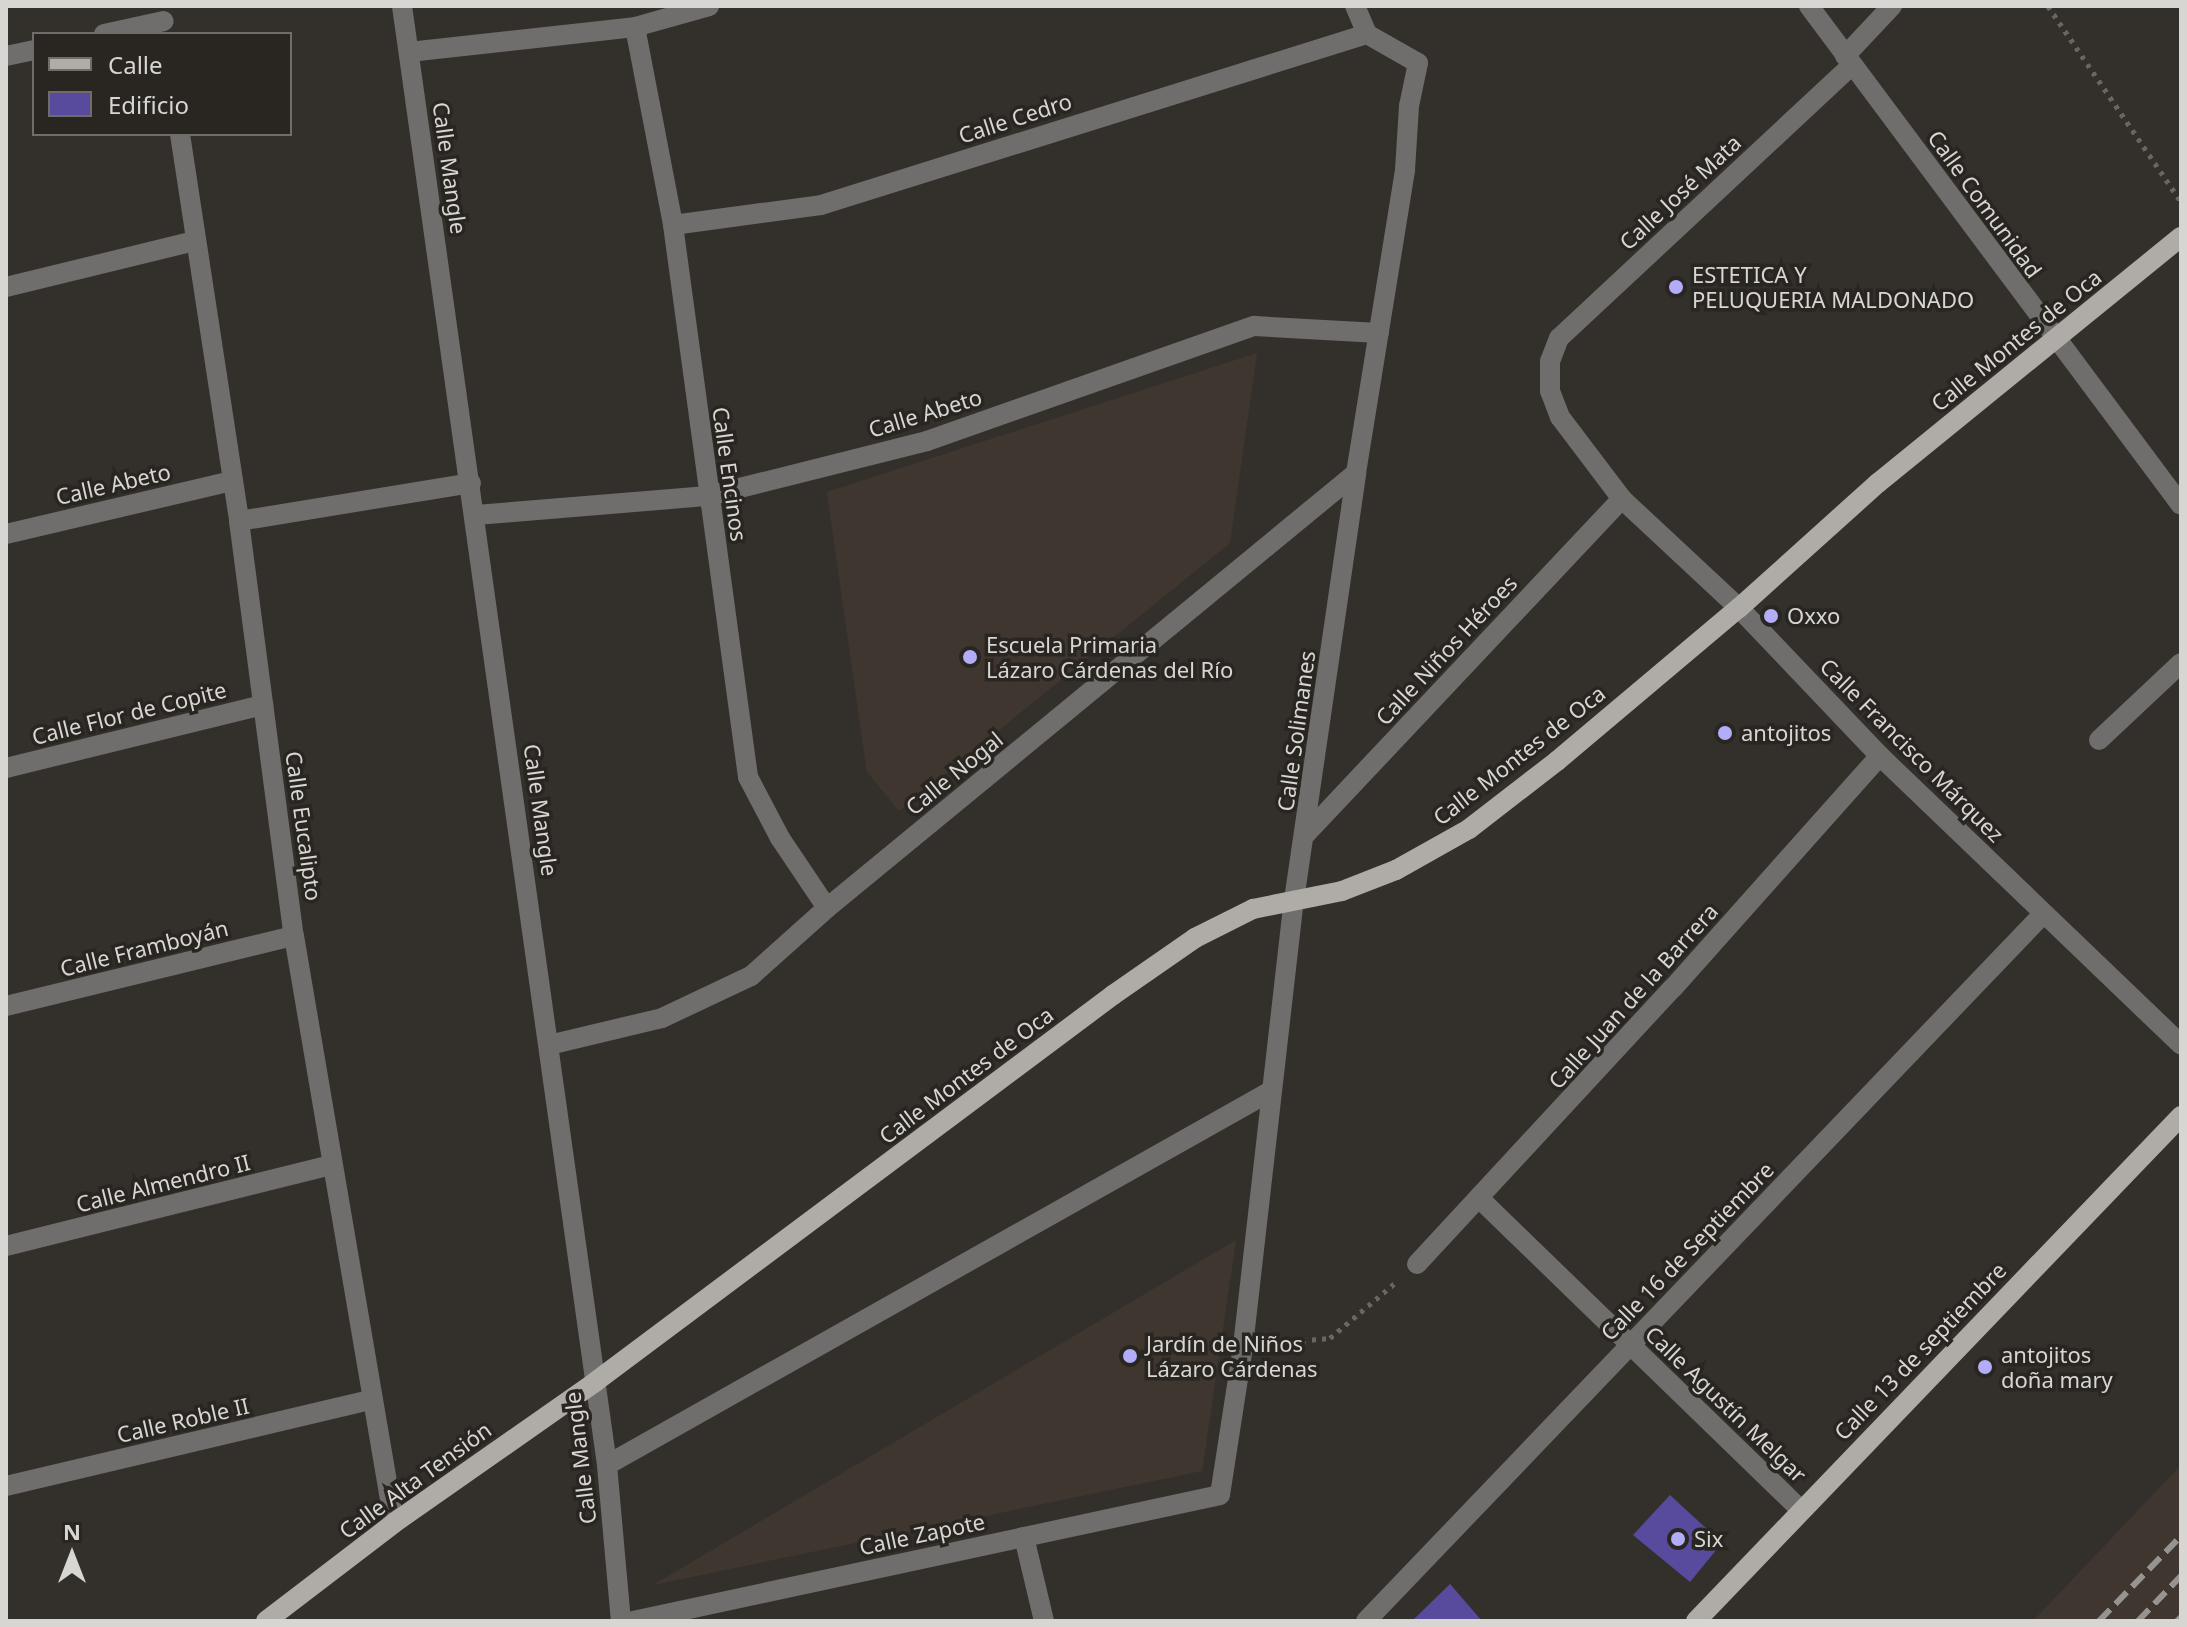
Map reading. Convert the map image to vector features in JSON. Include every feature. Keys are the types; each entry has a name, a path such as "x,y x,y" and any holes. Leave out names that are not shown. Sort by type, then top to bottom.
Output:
{"main road":[{"name":"Calle Montes de Oca","path":"595,1382 1113,995 1195,938 1253,909 1342,891 1396,870 1469,829 1557,761 1739,608 1878,483 2181,237"},
{"name":"Calle 13 de septiembre","path":"1696,1621 2181,1116"},
{"name":"Calle Alta Tensión","path":"266,1621 394,1523 595,1382"}],"street":[{"name":"Calle Mangle","path":"402,6 476,515 607,1465 621,1621"},
{"path":"409,52 635,27 709,6"},
{"path":"1355,6 1367,34"},
{"name":"Calle Comunidad","path":"1809,6 2181,505"},
{"name":"Calle José Mata","path":"1550,361 1559,338 1849,61 1892,6"},
{"path":"113,32 164,20"},
{"name":"Calle Encinos","path":"635,27 673,225 748,777 780,838 827,908"},
{"name":"Calle Cedro","path":"673,225 821,205 1367,34"},
{"name":"Calle Solimanes","path":"1220,1495 1243,1346 1294,900 1418,63 1367,34"},
{"path":"6,56 32,50"},
{"name":"Calle Eucalipto","path":"180,136 239,521 294,936 394,1523"},
{"path":"6,287 195,241"},
{"name":"Calle Abeto","path":"476,515 708,496 927,441 1254,326 1379,333"},
{"name":"Calle Francisco Márquez","path":"1550,361 1550,391 1560,417 1622,499 1739,608 1880,756 2181,1045"},
{"name":"Calle Nogal","path":"549,1045 662,1018 751,976 827,908 1356,473"},
{"name":"Calle Abeto","path":"6,534 232,481"},
{"path":"239,521 471,483"},
{"name":"Calle Niños Héroes","path":"1305,835 1622,499"},
{"path":"2099,740 2181,663"},
{"name":"Calle Flor de Copite","path":"6,768 263,705"},
{"name":"Calle Juan de la Barrera","path":"1417,1264 1480,1199 1880,756"},
{"name":"Calle 16 de Septiembre","path":"1366,1621 2043,914"},
{"name":"Calle Framboyán","path":"6,1006 294,936"},
{"path":"607,1465 1271,1091"},
{"name":"Calle Almendro II","path":"6,1246 332,1165"},
{"name":"Calle Agustín Melgar","path":"1480,1199 1801,1510"},
{"name":"Calle Roble II","path":"6,1486 371,1400"},
{"name":"Calle Zapote","path":"633,1621 1220,1495"},
{"path":"1024,1537 1044,1621"}],"path":[{"path":"2048,6 2181,202"},
{"path":"1243,1346 1330,1338 1417,1264"}],"shaded area":[{"name":"Escuela Primaria Lázaro Cárdenas del Río","path":"1257,353 1230,543 899,811 867,772 827,492"},
{"name":"Jardín de Niños Lázaro Cárdenas","path":"1236,1240 1202,1471 653,1585"},
{"path":"2181,1465 2181,1621 2033,1621"}],"building":[{"name":"Six","path":"1670,1495 1722,1543 1690,1582 1633,1535"},
{"path":"1450,1584 1482,1621 1412,1621"}],"railway":[{"path":"2099,1621 2181,1536"},
{"path":"2138,1621 2181,1576"},
{"path":"2177,1621 2181,1617"}],"place":[{"name":"ESTETICA Y PELUQUERIA MALDONADO","path":"1676,287"},
{"name":"Oxxo","path":"1771,616"},
{"name":"Escuela Primaria Lázaro Cárdenas del Río","path":"970,657"},
{"name":"antojitos","path":"1725,733"},
{"name":"Jardín de Niños Lázaro Cárdenas","path":"1130,1356"},
{"name":"antojitos doña mary","path":"1985,1367"},
{"name":"Six","path":"1678,1539"}]}
